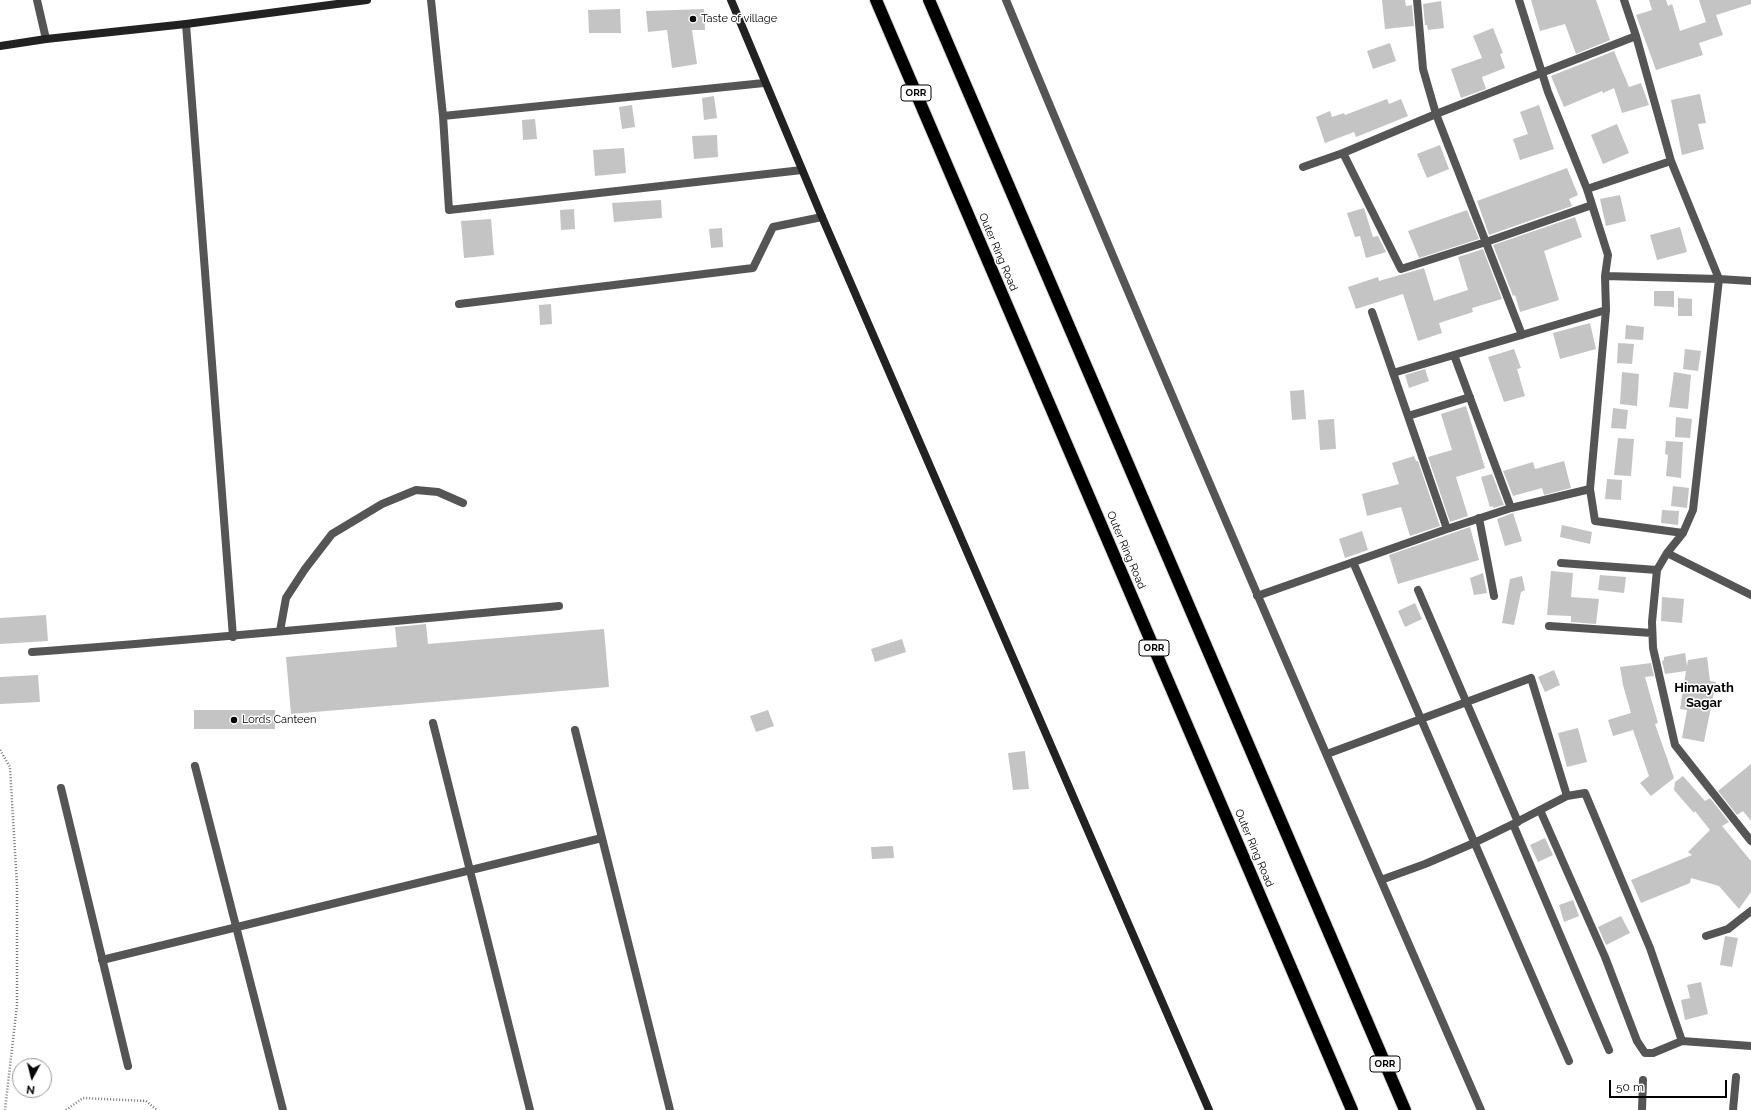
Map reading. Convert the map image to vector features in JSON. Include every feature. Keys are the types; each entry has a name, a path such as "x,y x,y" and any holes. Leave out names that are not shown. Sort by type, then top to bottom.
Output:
{"highway":[{"name":"Outer Ring Road","path":"876,0 1352,1110"},
{"name":"ORR","path":"929,0 1405,1110"}],"main road":[{"path":"0,46 46,39 186,24 367,0"},
{"path":"731,0 764,83 1209,1110"}],"street":[{"path":"36,0 46,39"},
{"path":"431,0 443,116 449,210 802,170"},
{"path":"1006,0 1117,268 1257,596 1481,1110"},
{"path":"1417,0 1423,69 1436,114 1522,335"},
{"path":"1519,0 1542,73 1587,189 1608,255 1605,276 1606,310 1590,489 1595,521 1683,533"},
{"path":"1624,0 1636,36 1671,161 1719,278 1693,510 1683,533 1667,553 1657,570 1652,648 1675,745 1751,841"},
{"path":"186,24 233,637"},
{"path":"1303,167 1343,153 1436,114 1636,36"},
{"path":"443,116 764,83"},
{"path":"1343,153 1401,269 1486,242 1592,205"},
{"path":"1587,189 1671,161"},
{"path":"459,304 753,268 773,227 822,217"},
{"path":"1605,276 1719,278 1751,281"},
{"path":"1393,374 1606,310"},
{"path":"1372,312 1447,529"},
{"path":"1454,355 1511,508"},
{"path":"1408,416 1470,397"},
{"path":"1257,596 1479,518 1511,508 1590,489"},
{"path":"280,630 286,598 305,568 332,534 382,504 416,490 438,492 463,503"},
{"path":"1479,518 1494,596"},
{"path":"1667,553 1751,595"},
{"path":"1353,562 1569,1061"},
{"path":"1561,563 1657,570"},
{"path":"1418,590 1466,702 1609,1050"},
{"path":"32,652 233,637 280,630 559,606"},
{"path":"1549,626 1652,632"},
{"path":"1327,754 1531,678 1567,796"},
{"path":"433,723 530,1110"},
{"path":"575,730 670,1110"},
{"path":"195,766 283,1110"},
{"path":"61,788 128,1066"},
{"path":"1381,880 1425,864 1474,843 1567,796 1585,793 1650,948 1682,1041"},
{"path":"1540,810 1605,957 1637,1041 1645,1053 1653,1053 1682,1041 1751,1046"},
{"path":"102,960 602,838"},
{"path":"1706,936 1728,929 1751,911"},
{"path":"1733,1110 1736,1077"},
{"path":"1642,1110 1643,1080"}],"path":[{"path":"0,750 10,767 17,885 17,1005 5,1110"},
{"path":"66,1110 83,1098 146,1101 157,1110"}],"building":[{"path":"1382,0 1405,0 1406,6 1412,5 1414,26 1385,29"},
{"path":"1531,0 1596,0 1610,40 1576,54 1565,24 1540,31"},
{"path":"1649,0 1666,0 1668,6 1672,4 1680,31 1706,22 1699,0 1751,0 1751,4 1716,15 1723,35 1699,43 1703,55 1656,70 1636,15 1652,10"},
{"path":"1441,1 1444,28 1428,30 1427,25 1425,25 1423,4"},
{"path":"620,9 621,33 589,33 588,10"},
{"path":"704,9 705,30 692,30 697,64 672,68 667,30 648,32 646,11"},
{"path":"1493,28 1503,53 1500,54 1505,68 1482,77 1486,89 1461,98 1451,69 1482,58 1473,36"},
{"path":"1390,43 1396,61 1373,69 1367,51"},
{"path":"1614,51 1629,87 1641,83 1649,105 1622,113 1614,88 1603,93 1602,91 1564,107 1551,76"},
{"path":"1700,94 1706,123 1698,124 1704,149 1682,155 1671,100"},
{"path":"714,96 717,118 704,120 702,98"},
{"path":"1387,99 1389,104 1401,99 1408,116 1356,137 1354,132 1325,143 1316,117 1330,111 1332,117 1344,113 1345,115"},
{"path":"632,105 635,127 622,129 619,107"},
{"path":"1539,105 1554,149 1520,160 1513,139 1528,134 1520,112"},
{"path":"535,119 537,139 523,140 522,120"},
{"path":"1617,124 1629,153 1603,164 1591,135"},
{"path":"717,135 718,157 694,159 692,136"},
{"path":"1440,145 1449,169 1427,178 1417,154"},
{"path":"624,148 626,173 595,176 593,150"},
{"path":"1567,168 1578,195 1569,199 1572,206 1489,235 1477,201"},
{"path":"1620,195 1626,221 1606,226 1600,199"},
{"path":"661,200 662,218 614,222 612,203"},
{"path":"1364,208 1373,237 1378,236 1386,252 1366,258 1360,236 1355,237 1347,213"},
{"path":"574,209 575,229 561,230 560,210"},
{"path":"1467,210 1479,239 1419,258 1408,231"},
{"path":"1575,217 1582,237 1544,251 1559,300 1520,312 1515,295 1513,296 1493,245"},
{"path":"491,219 494,255 464,258 461,221"},
{"path":"1680,227 1687,252 1657,260 1650,235"},
{"path":"722,228 723,247 711,248 709,229"},
{"path":"1483,249 1502,299 1472,308 1473,312 1439,323 1442,333 1418,341 1403,294 1356,309 1348,287 1378,277 1379,281 1424,268 1434,301 1468,290 1458,257"},
{"path":"1654,291 1674,291 1674,307 1654,306"},
{"path":"1678,298 1692,299 1692,316 1678,316"},
{"path":"551,304 552,324 540,325 539,305"},
{"path":"1590,323 1596,349 1560,359 1553,333"},
{"path":"1626,325 1644,327 1643,340 1625,339"},
{"path":"1618,343 1634,344 1632,364 1617,363"},
{"path":"1514,349 1521,368 1517,369 1525,396 1504,402 1488,357"},
{"path":"1685,349 1701,351 1698,371 1683,369"},
{"path":"1425,369 1429,381 1409,388 1405,375"},
{"path":"1622,372 1639,374 1637,406 1620,404"},
{"path":"1674,372 1691,375 1688,409 1669,407"},
{"path":"1304,390 1306,419 1292,420 1290,391"},
{"path":"1466,406 1485,468 1456,477 1468,516 1450,522 1428,457 1452,450 1441,414"},
{"path":"1613,408 1628,410 1626,429 1611,428"},
{"path":"1676,417 1692,419 1690,438 1675,437"},
{"path":"1334,419 1336,449 1320,450 1318,420"},
{"path":"1618,438 1634,439 1631,476 1614,475"},
{"path":"1666,441 1683,442 1681,478 1666,476 1668,455 1665,454"},
{"path":"1414,456 1416,461 1418,461 1440,526 1410,536 1401,507 1367,516 1362,494 1399,484 1392,463"},
{"path":"1564,461 1571,488 1544,495 1542,488 1513,496 1503,471 1533,462 1535,469"},
{"path":"1492,474 1504,505 1493,508 1493,506 1490,507 1481,477"},
{"path":"1607,479 1622,480 1621,500 1605,499"},
{"path":"1673,486 1689,488 1687,508 1671,506"},
{"path":"1662,510 1679,511 1678,525 1661,523"},
{"path":"1513,513 1522,541 1505,546 1497,519"},
{"path":"1562,525 1592,532 1590,544 1560,537"},
{"path":"1470,527 1479,560 1398,584 1389,555"},
{"path":"1362,531 1368,550 1345,558 1339,539"},
{"path":"1551,571 1573,573 1571,597 1599,599 1596,624 1571,622 1571,616 1547,615"},
{"path":"1483,573 1487,593 1474,595 1470,578"},
{"path":"1600,575 1626,577 1624,593 1598,590"},
{"path":"1522,576 1525,590 1521,592 1514,625 1502,623 1510,579"},
{"path":"1662,597 1684,599 1682,623 1661,621"},
{"path":"1415,603 1422,619 1405,627 1398,611"},
{"path":"46,615 48,641 0,644 0,618"},
{"path":"426,624 428,644 604,629 609,687 291,714 286,657 397,647 395,627"},
{"path":"902,639 906,652 875,662 871,649"},
{"path":"1685,653 1687,666 1688,660 1707,657 1710,681 1716,682 1704,742 1682,738 1687,710 1680,709 1686,671 1665,674 1662,661 1664,660 1664,657"},
{"path":"1651,663 1654,676 1645,677 1658,723 1655,724 1674,778 1651,796 1640,783 1649,776 1633,730 1613,736 1608,720 1631,713 1623,685 1620,667"},
{"path":"1554,670 1560,685 1545,692 1538,677"},
{"path":"38,675 40,702 0,704 0,677"},
{"name":"Lords Canteen","path":"194,710 275,710 275,729 194,729"},
{"path":"768,710 774,726 756,732 750,716"},
{"path":"1578,728 1587,762 1567,767 1558,733"},
{"path":"1025,751 1029,789 1013,790 1008,753"},
{"path":"1751,764 1751,821 1743,811 1737,815 1718,791"},
{"path":"1683,776 1705,801 1710,798 1729,822 1722,826 1751,861 1751,892 1739,909 1719,886 1691,878 1690,883 1641,903 1631,880 1692,855 1688,852 1710,830 1695,811 1694,813 1674,790 1675,782"},
{"path":"1545,838 1553,855 1538,862 1530,845"},
{"path":"893,846 894,858 872,859 871,847"},
{"path":"1573,900 1579,916 1564,922 1559,905"},
{"path":"1621,916 1630,933 1606,945 1598,927"},
{"path":"1725,936 1738,938 1732,967 1720,965"},
{"path":"1701,982 1708,1014 1685,1020 1681,1000 1690,998 1687,985"}],"place":[{"name":"Taste of village","path":"693,19"},
{"name":"Lords Canteen","path":"234,720"}],"district":[{"name":"Himayath Sagar","path":"1704,696"}]}
